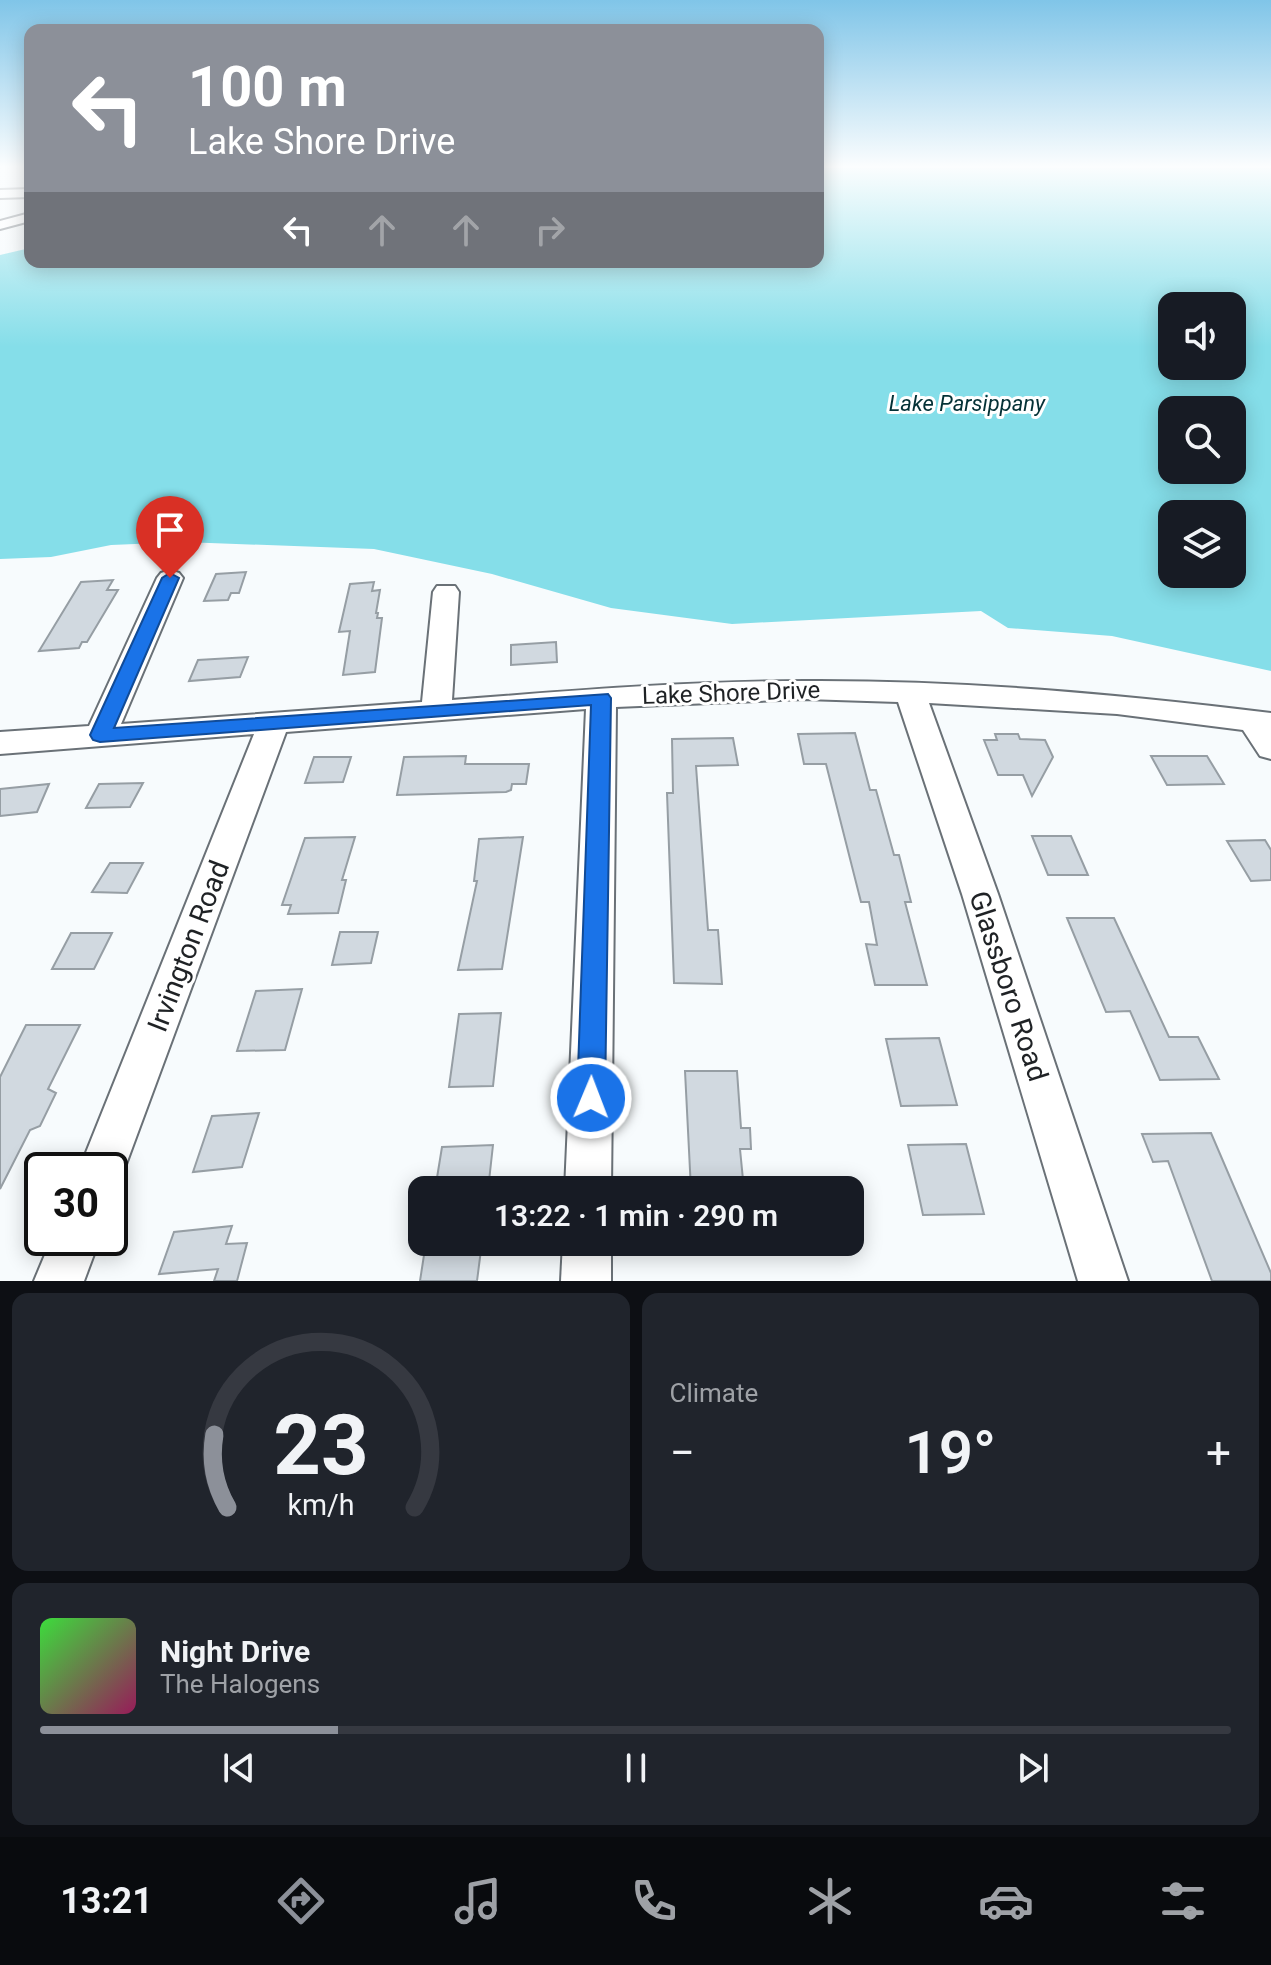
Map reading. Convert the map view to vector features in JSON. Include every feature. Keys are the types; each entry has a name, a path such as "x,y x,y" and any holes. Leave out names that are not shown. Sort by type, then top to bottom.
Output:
{"street":[{"path":"100,735 170,578"},
{"path":"436,710 446,592"},
{"name":"Lake Shore Drive","path":"0,743 601,698 805,690 910,692 1117,704 1261,721"},
{"name":"Glassboro Road","path":"910,692 980,894 1103,1281"},
{"path":"588,1176 601,698"},
{"path":"1261,721 1271,748"},
{"name":"Irvington Road","path":"109,1152 274,723"},
{"path":"59,1281 69,1256"},
{"path":"586,1281 587,1256"}],"water":[{"name":"Lake Parsippany","path":"824,228 1271,228 1271,671 1112,636 1008,628 981,611 732,624 611,608 492,574 374,549 183,542 111,545 51,557 0,559 0,255 24,249 24,268 824,268"}],"building":[{"path":"246,572 239,593 231,593 228,600 204,601 216,574"},
{"path":"113,580 107,590 118,590 87,642 82,642 79,648 39,651 81,582"},
{"path":"374,582 372,591 380,590 377,618 382,618 375,672 343,675 350,631 339,632 350,584"},
{"path":"556,642 557,662 511,665 511,645"},
{"path":"248,657 240,677 189,681 198,660"},
{"path":"855,733 870,790 876,790 894,855 899,855 911,902 905,902 927,985 875,985 866,944 877,945 869,902 861,902 826,764 804,764 798,734"},
{"path":"995,734 1018,734 1020,739 1045,740 1053,757 1032,796 1023,775 998,775 984,740 997,740"},
{"path":"733,738 738,765 696,766 708,930 718,930 722,984 674,983 667,793 673,793 672,739"},
{"path":"466,756 465,764 529,764 526,784 512,784 511,790 506,792 397,795 404,757"},
{"path":"1151,756 1207,756 1224,784 1167,785"},
{"path":"314,757 351,757 343,782 305,783"},
{"path":"143,783 130,807 86,808 99,784"},
{"path":"49,784 37,812 0,816 0,789"},
{"path":"1032,836 1071,836 1088,875 1048,875"},
{"path":"355,837 342,880 346,880 338,913 288,914 291,905 282,905 305,838"},
{"path":"523,837 502,969 458,970 477,881 474,881 479,839"},
{"path":"1265,840 1271,850 1271,880 1251,881 1227,841"},
{"path":"110,863 143,863 127,893 92,892"},
{"path":"1067,918 1114,918 1169,1037 1198,1037 1219,1079 1160,1080 1130,1011 1106,1012"},
{"path":"340,932 378,932 371,963 332,965"},
{"path":"71,933 112,933 94,969 52,969"},
{"path":"302,989 285,1050 237,1051 256,991"},
{"path":"501,1013 493,1086 449,1087 459,1014"},
{"path":"26,1025 80,1025 48,1089 56,1093 40,1126 30,1130 0,1189 0,1077"},
{"path":"939,1038 957,1105 901,1106 886,1039"},
{"path":"685,1071 737,1071 741,1128 750,1128 751,1149 740,1149 743,1176 690,1176"},
{"path":"259,1113 242,1167 193,1172 212,1116"},
{"path":"1211,1133 1271,1273 1271,1281 1212,1281 1168,1161 1153,1162 1142,1134"},
{"path":"966,1144 984,1214 923,1215 908,1145"},
{"path":"493,1145 490,1176 437,1176 442,1147"},
{"path":"232,1226 226,1244 247,1243 237,1281 214,1281 218,1269 159,1274 174,1232"},
{"path":"424,1256 480,1256 477,1281 420,1281"}],"route":[{"path":"170,578 100,735 601,698 591,1098"}]}
